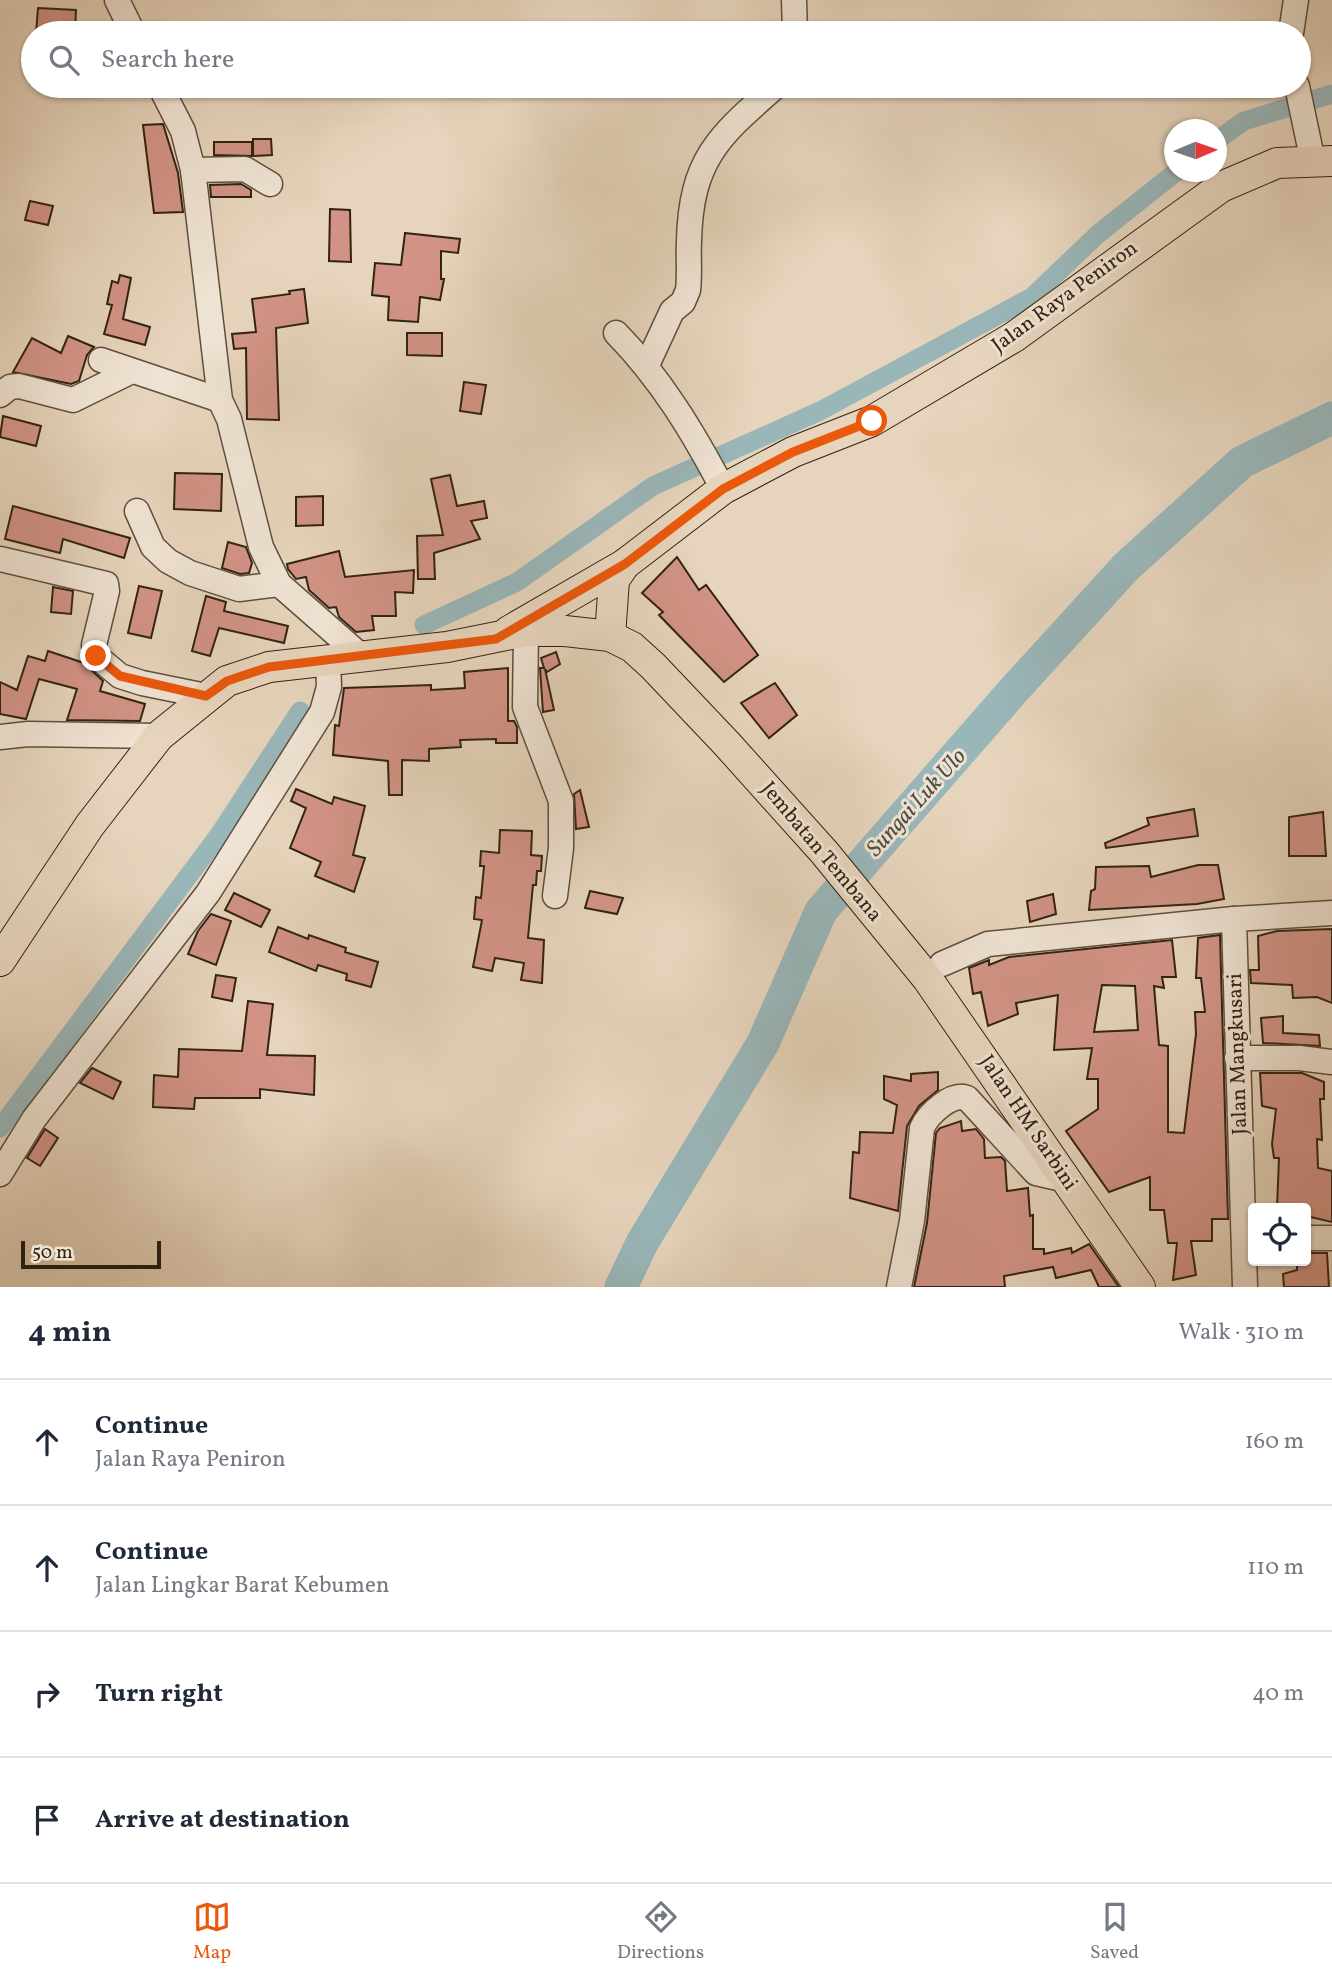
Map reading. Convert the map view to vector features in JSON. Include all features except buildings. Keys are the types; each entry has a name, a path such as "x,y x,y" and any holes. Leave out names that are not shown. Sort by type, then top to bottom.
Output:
{"main road":[{"name":"Jalan Raya Peniron","path":"496,639 625,564 723,489 793,452 872,421 1014,337 1221,187 1277,163 1323,162"},
{"path":"0,961 90,825 159,736 227,681 269,667 299,666 328,659 496,639 526,631 565,631 610,636 614,580 625,564"},
{"name":"Jembatan Tembana","path":"610,636 632,647 646,660 928,963"},
{"name":"Jalan HM Sarbini","path":"928,963 960,1023 1140,1287"}],"street":[{"path":"117,0 127,21"},
{"path":"794,0 795,21"},
{"path":"1293,21 1296,0"},
{"path":"166,98 183,131 193,170 219,400 229,419 261,547 279,584 361,656"},
{"path":"647,365 672,311 683,302 688,290 692,197 703,165 725,130 762,98"},
{"path":"1299,98 1323,162"},
{"path":"193,170 245,169 270,184"},
{"path":"616,333 647,365 696,437 723,489"},
{"path":"101,360 219,400"},
{"path":"0,395 10,387 19,386 73,400 132,372"},
{"path":"137,511 153,547 169,561 190,573 239,589 279,584"},
{"path":"1,562 106,584 107,591 94,645 96,656 120,676 206,696"},
{"path":"526,631 525,707 561,801 561,848 555,897"},
{"path":"0,1174 34,1119 208,893 323,712 329,687 328,659"},
{"path":"0,737 28,734 159,736"},
{"path":"928,963 988,944 1234,919 1332,913"},
{"name":"Jalan Mangkusari","path":"1234,919 1237,1058 1248,1237 1245,1287"},
{"path":"1237,1058 1299,1058 1332,1062"},
{"path":"900,1287 912,1221 922,1128 927,1118 950,1100 957,1096 967,1098 1036,1173 1067,1180"},
{"path":"1311,1238 1332,1238"}],"waterway":[{"path":"1227,133 1244,121 1332,94"},
{"path":"424,625 517,582 653,486 820,411 1032,297 1098,234 1164,182"},
{"name":"Sungai Luk Ulo","path":"621,1287 642,1243 763,1043 821,911 1012,692 1126,567 1242,462 1332,418"},
{"path":"0,1128 219,835 300,711"}],"route":[{"path":"96,656 120,676 206,696 227,681 269,667 405,653 496,639 625,564 723,489 793,452 872,421"}]}
